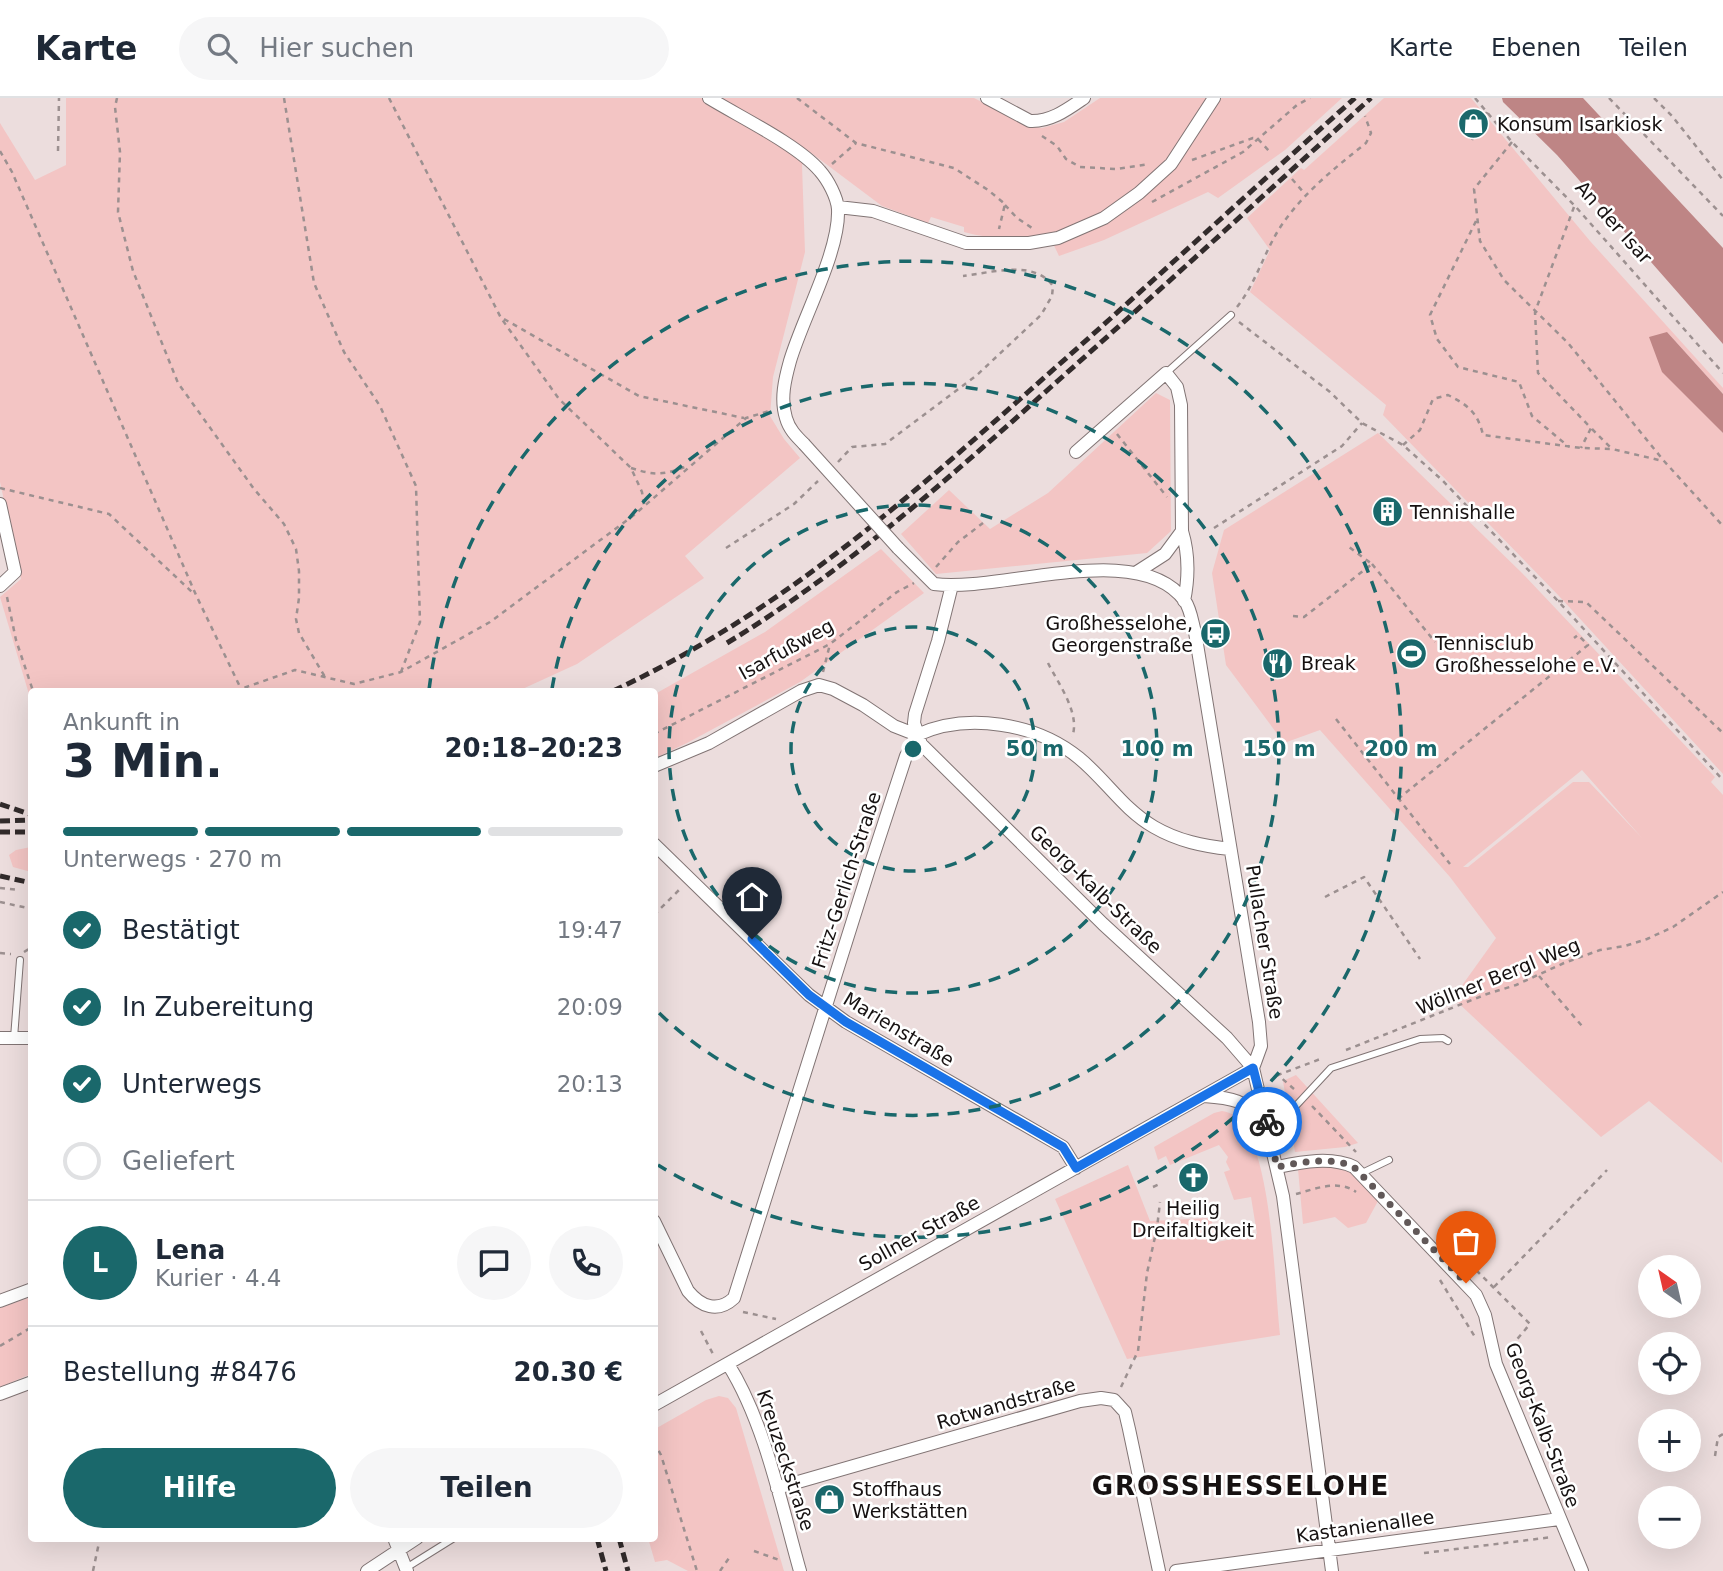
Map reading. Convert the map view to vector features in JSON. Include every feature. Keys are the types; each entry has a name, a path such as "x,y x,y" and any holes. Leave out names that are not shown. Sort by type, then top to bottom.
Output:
{"street":[{"path":"709,98 807,158 822,173 832,190 838,207 837,231 796,341 784,383 783,406 791,430 925,577 934,584 952,585 1110,570 1137,572 1163,581 1184,601"},
{"path":"987,98 1030,121 1065,112 1084,98"},
{"path":"838,207 873,211 967,243 1029,243 1058,238 1104,218 1139,193 1171,164 1214,98"},
{"path":"1076,452 1167,373 1177,387 1181,405 1182,531 1187,548 1188,584 1184,601"},
{"path":"0,505 15,572 2,584"},
{"path":"1137,572 1165,554 1182,531"},
{"name":"Fritz-Gerlich-Straße","path":"658,1229 695,1300 715,1308 727,1305 734,1298 906,756 917,736 915,714 952,585"},
{"name":"Pullacher Straße","path":"1184,601 1195,632 1259,1022 1261,1046 1253,1068 1283,1196 1332,1571"},
{"path":"658,764 709,743 801,691 819,685 833,689 894,726 917,736 935,727 957,723 988,723 1041,735 1067,750 1094,772 1129,809 1152,826 1191,843 1230,849"},
{"name":"Georg-Kalb-Straße","path":"917,736 925,751 1103,924 1227,1038 1253,1068"},
{"name":"Marienstraße","path":"658,848 809,995 846,1022 1063,1147 1076,1168"},
{"path":"0,1038 28,1038"},
{"name":"Sollner Straße","path":"658,1403 1253,1068"},
{"path":"1203,1096 1237,1100 1266,1121"},
{"name":"Georg-Kalb-Straße","path":"1277,1167 1296,1163 1342,1161 1362,1173 1476,1295 1485,1315 1496,1364 1553,1520 1582,1571"},
{"path":"0,1301 28,1290"},
{"name":"Kreuzeckstraße","path":"728,1364 753,1411 800,1571"},
{"path":"0,1394 28,1384"},
{"name":"Rotwandstraße","path":"777,1489 1080,1401 1101,1398 1114,1400"},
{"path":"1114,1400 1125,1412 1159,1571"},
{"name":"Kastanienallee","path":"1176,1571 1553,1520"},
{"path":"367,1571 397,1544 407,1570"}],"lane":[{"path":"1167,373 1231,314"},
{"path":"14,1038 20,960"},
{"path":"1266,1121 1292,1110 1331,1068 1420,1039 1443,1038 1448,1041"},
{"path":"1362,1173 1389,1160"},
{"path":"407,1570 448,1542"}],"path":[{"path":"58,151 60,98"},
{"path":"117,98 115,107 120,152 118,212 133,271 178,383 254,489 284,524 296,549 299,571 296,619 299,633 325,677"},
{"path":"284,98 314,283 344,352 380,406 415,486 420,622 401,672"},
{"path":"389,98 501,318 559,399 631,468 642,492 644,506"},
{"path":"797,98 856,144 954,168 988,190 1029,227 1058,238"},
{"path":"1146,205 1243,152 1297,105 1310,98"},
{"name":"An der Isar","path":"1475,98 1723,373"},
{"path":"1609,98 1723,216"},
{"path":"1654,98 1672,116 1723,180"},
{"path":"1472,140 1487,112"},
{"path":"1366,116 1371,133 1366,143 1306,194 1280,227 1247,294 1231,314 1330,392 1362,422 1403,445 1442,480 1723,780"},
{"path":"1037,129 1057,146 1066,159 1080,167 1116,169 1154,163"},
{"path":"1188,161 1253,138 1258,139 1270,152"},
{"path":"1512,142 1474,189 1480,241 1504,280 1568,343 1664,461 1723,526"},
{"path":"822,173 856,144"},
{"path":"0,151 12,172 195,595 240,688"},
{"path":"1292,179 1306,194"},
{"path":"996,244 1005,204"},
{"path":"1575,206 1535,312 1538,373 1612,449"},
{"path":"1477,218 1430,315 1437,339 1458,367 1519,382 1532,416 1569,447"},
{"path":"832,468 852,447 885,444 977,375 1041,315 1052,296 1053,286 1048,279 1023,270 963,276"},
{"path":"501,318 639,396 746,418"},
{"path":"1403,445 1420,430 1433,399 1448,395 1469,406 1479,420 1483,435 1569,447 1612,449 1664,461"},
{"path":"246,688 295,670 354,684 401,672 490,622 644,506 746,418 783,406"},
{"path":"1214,528 1342,446 1362,422"},
{"path":"1109,423 1172,503"},
{"path":"1581,448 1591,428"},
{"path":"631,468 647,473 666,474 693,464"},
{"path":"726,548 794,504 824,476"},
{"path":"0,488 109,514 195,595"},
{"name":"Isarfußweg","path":"658,732 830,645 897,592 925,577 958,542 983,523"},
{"path":"1349,547 1372,564 1435,642"},
{"path":"1293,616 1304,617 1372,564"},
{"path":"2,584 32,688"},
{"path":"1558,601 1586,602 1723,733"},
{"path":"1574,638 1578,635 1588,645"},
{"path":"1398,799 1594,640"},
{"path":"819,685 830,645"},
{"path":"1048,663 1076,727 1067,750"},
{"path":"1336,719 1450,864"},
{"path":"1325,897 1364,877 1420,959"},
{"path":"658,911 691,878"},
{"path":"0,888 19,890"},
{"name":"Wöllner Bergl Weg","path":"1341,1051 1539,976 1564,963 1600,950 1647,939 1673,927 1723,892"},
{"path":"0,901 28,908"},
{"path":"1539,976 1582,1026"},
{"path":"1278,1075 1329,1056"},
{"path":"1494,1287 1607,1170"},
{"path":"1153,1186 1162,1183"},
{"path":"1283,1196 1337,1184 1358,1193"},
{"path":"1114,1400 1138,1350 1147,1273 1160,1202"},
{"path":"1435,1272 1475,1338"},
{"path":"743,1312 775,1319"},
{"path":"0,1346 28,1329"},
{"path":"701,1331 712,1353"},
{"path":"1715,1456 1718,1437 1723,1434"},
{"path":"658,1449 697,1571"},
{"path":"1553,1520 1555,1537"},
{"path":"93,1571 99,1542"},
{"path":"754,1551 788,1563"},
{"path":"720,1571 729,1558"}],"shaded area":[{"path":"66,98 974,98 1030,126 1042,128 1064,122 1100,98 1342,98 1285,150 1218,198 1208,192 1104,240 1059,256 1049,235 1006,238 975,235 964,232 964,227 931,217 928,223 882,206 810,152 802,165 805,252 773,377 770,416 800,458 685,556 704,578 577,664 525,688 28,688 28,691 0,597 21,579 0,482 0,123 35,180 66,165"},
{"path":"1384,98 1471,98 1590,241 1723,388 1723,394 1667,332 1700,408 1723,433 1723,774 1559,596 1383,415 1386,405 1250,292 1270,250 1247,218"},
{"path":"1502,98 1583,98 1723,248 1723,344 1557,155"},
{"path":"1667,332 1723,394 1723,433 1662,372 1649,337"},
{"path":"1156,393 1170,400 1171,531 1147,553 936,574 901,534 949,490 990,529 1048,493"},
{"name":"Tennisclub Großhesselohe e.V.","path":"1378,433 1522,573 1715,777 1711,782 1723,795 1722,1163 1649,1101 1601,1137 1453,998 1496,938 1450,877 1320,730 1284,743 1226,665 1212,573 1224,530","holes":["1582,770 1642,838 1589,782 1573,782 1468,867 1463,867"]},
{"path":"881,549 924,593 800,682 658,757 658,692 765,632"},
{"path":"28,848 28,871 13,867 9,855 16,850"},
{"path":"1296,1075 1358,1143 1345,1147 1295,1152 1283,1081"},
{"path":"1222,1111 1234,1115 1244,1125 1254,1145 1261,1170 1271,1227 1280,1335 1127,1359 1055,1199 1128,1165 1150,1221 1211,1218 1217,1242 1257,1234 1251,1197 1234,1200 1224,1172 1230,1170 1226,1162 1228,1157 1219,1145 1170,1165 1166,1156 1158,1160 1154,1147"},
{"path":"1336,1166 1354,1174 1378,1201 1366,1223 1348,1228 1335,1217 1303,1224 1298,1169"},
{"path":"28,1298 28,1375 0,1387 0,1308"},
{"path":"719,1396 728,1398 736,1408 784,1571 688,1571 667,1560 655,1562 649,1542 658,1542 658,1427 706,1400"}],"railway":[{"path":"619,688 728,629 781,594 881,518 1069,356 1355,98"},
{"path":"727,643 771,615 855,554 935,489 1371,98"},
{"path":"0,804 28,814"},
{"path":"0,821 28,820"},
{"path":"0,832 28,832"},
{"path":"0,876 28,882"},
{"path":"598,1542 606,1571"},
{"path":"620,1542 628,1571"}],"way so far":[{"path":"1267,1122 1277,1167 1296,1163 1342,1161 1354,1167 1466,1283"}],"place":[{"name":"Konsum Isarkiosk","path":"1474,124"},
{"name":"Tennishalle","path":"1387,512"},
{"name":"Großhesselohe, Georgenstraße","path":"1216,634"},
{"name":"Tennisclub Großhesselohe e.V.","path":"1412,654"},
{"name":"Break","path":"1278,663"},
{"name":"Heilig Dreifaltigkeit","path":"1193,1177"},
{"name":"Stoffhaus Werkstätten","path":"829,1500"}],"district":[{"name":"GROSSHESSELOHE","path":"1241,1486"}],"route":[{"path":"752,939 809,995 846,1022 1063,1147 1076,1168 1253,1068 1267,1122"}]}
